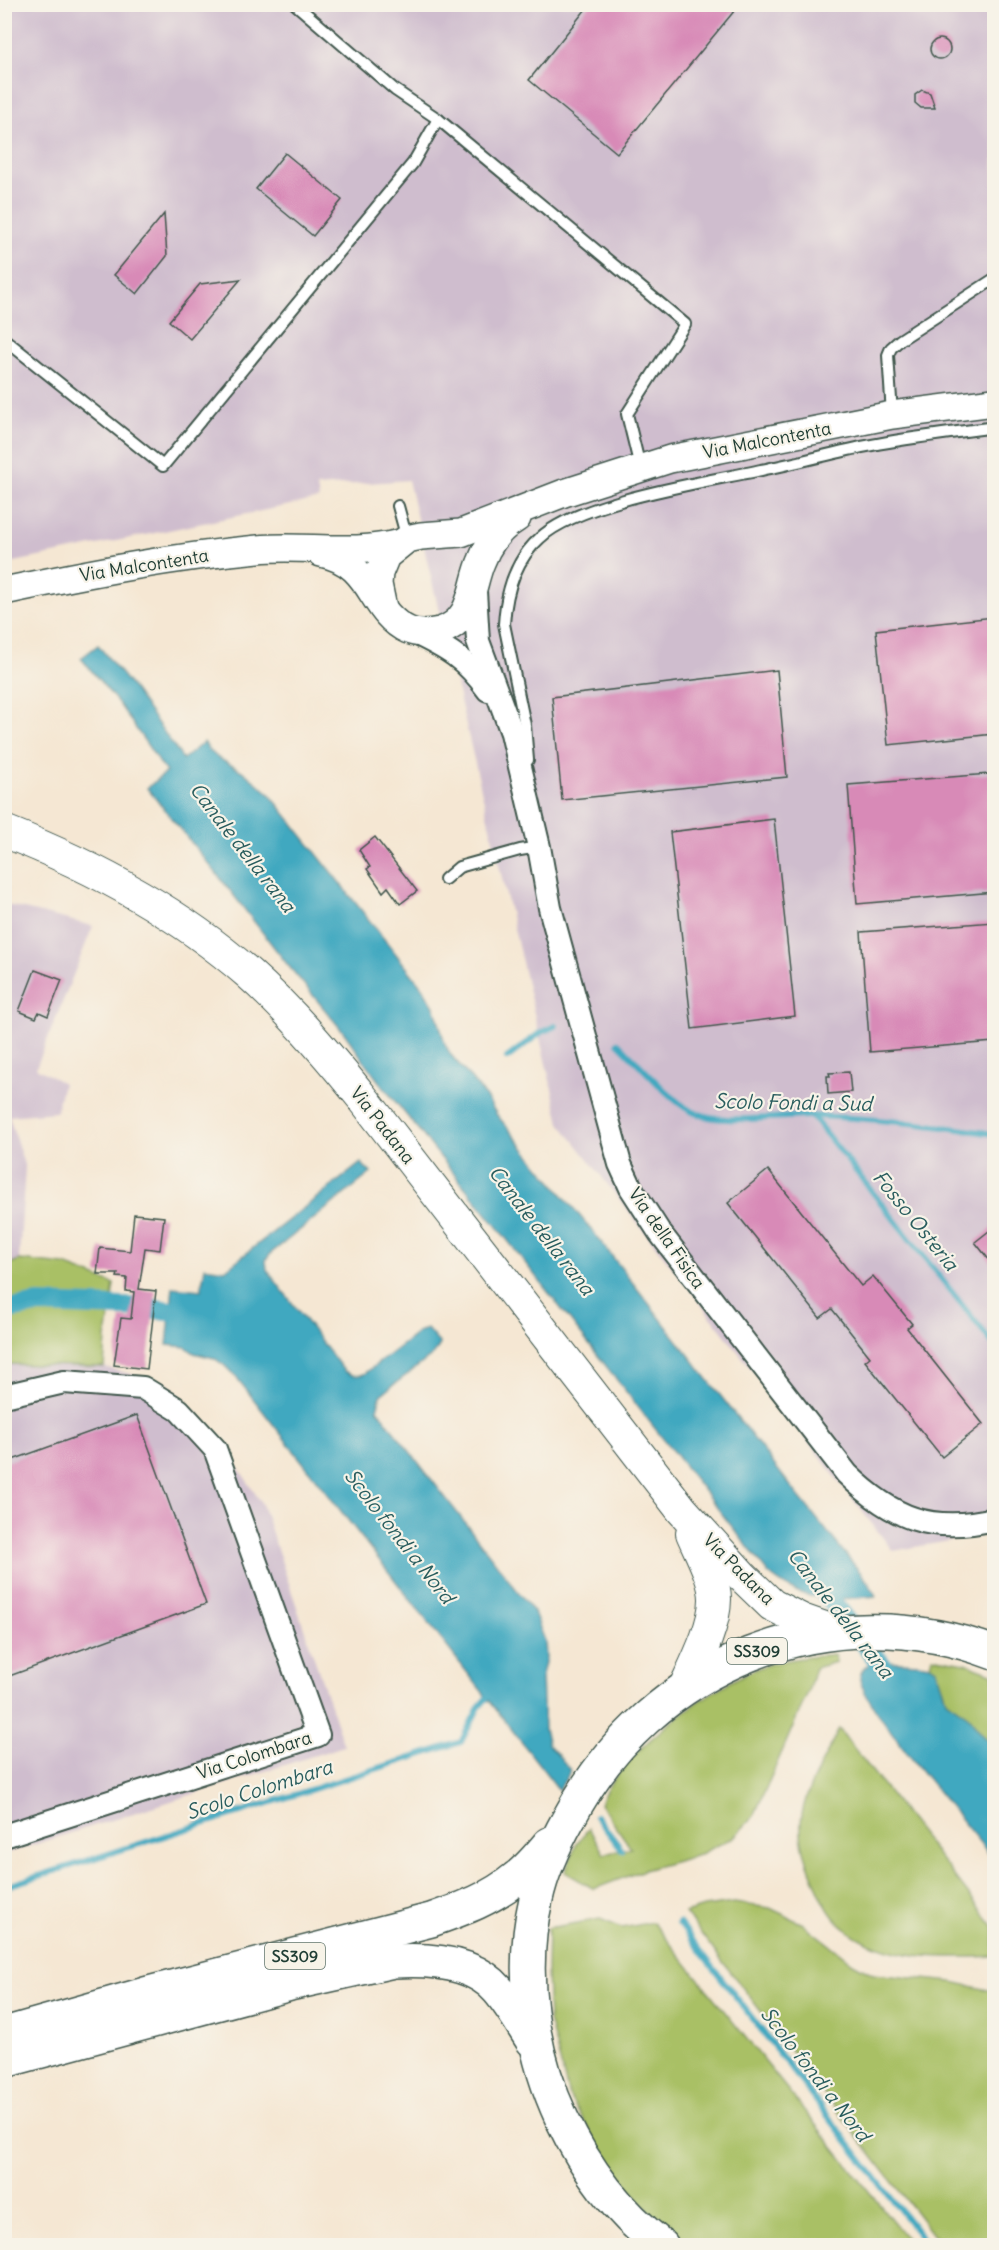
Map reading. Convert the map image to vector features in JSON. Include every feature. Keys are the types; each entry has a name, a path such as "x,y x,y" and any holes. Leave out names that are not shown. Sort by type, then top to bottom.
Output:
{"main road":[{"name":"Via Padana","path":"4,831 53,850 140,895 218,948 269,993 316,1042 365,1101 682,1510 742,1576 772,1605 802,1620 836,1632"},
{"name":"Via Padana","path":"682,1510 707,1568 715,1599 708,1633 685,1687"},
{"name":"SS309","path":"662,2246 636,2231 588,2167 553,2099 537,2047 528,1968 535,1900 561,1832 579,1798 613,1751 654,1710 685,1687 742,1656 804,1637 872,1630 944,1637 994,1653"},
{"name":"SS309","path":"4,2034 156,1991 441,1917 495,1894 518,1877 561,1832"},
{"name":"SS309","path":"4,2061 290,1984 394,1961 410,1960 452,1964 485,1979 497,1988 537,2047"}],"street":[{"name":"Via Malcontenta","path":"4,591 158,561 284,547 370,548 461,533 546,500 670,459 892,415 994,402"},
{"name":"Via Malcontenta","path":"284,547 340,559 362,576 390,617 410,631 436,632 454,624 468,608 481,561 489,544 499,532 510,522 546,500"},
{"path":"383,608 378,584 379,573 386,556 413,540 444,539 462,552 472,572 474,584"},
{"name":"Via della Fisica","path":"474,584 478,641 512,733 550,908 612,1140 624,1172 644,1210 839,1465 866,1492 892,1510 907,1517 930,1522 978,1523 994,1519"},
{"name":"Via della Fisica","path":"410,631 442,645 468,664 490,693 512,733"},
{"name":"Via Colombara","path":"4,1396 64,1382 143,1388 180,1410 215,1449 318,1735 4,1836"}],"lane":[{"path":"294,4 395,90 438,119 685,324 627,414 640,468"},
{"path":"4,339 163,466 413,163 438,119"},
{"path":"892,415 888,355 891,348 994,279"},
{"path":"445,879 459,867 520,850 537,841 525,725 504,624 513,574 520,561 540,537 554,527 618,502 873,445 994,427"},
{"path":"398,507 413,540"}],"shaded area":[{"path":"5,5 994,5 994,1533 893,1551 560,1123 408,480 317,487 319,499 5,564"},
{"path":"4,904 93,926 36,1068 63,1083 56,1112 9,1116 25,1168 19,1260 5,1266"},
{"path":"4,1364 104,1367 168,1384 218,1436 262,1504 344,1746 5,1854"}],"green space":[{"path":"19,1260 65,1265 114,1284 104,1367 5,1364 5,1266"},
{"path":"834,1654 836,1662 815,1668 808,1692 754,1816 734,1837 699,1855 644,1870 594,1889 565,1872 577,1843 589,1828 604,1854 631,1848 600,1804 610,1784 626,1763 673,1721 725,1685 749,1672 778,1662"},
{"path":"932,1657 965,1663 994,1674 994,1749 966,1714 946,1700 936,1669 930,1665"},
{"path":"839,1729 994,1927 994,1956 932,1957 889,1950 851,1933 832,1915 820,1895 809,1866 802,1844 801,1822 806,1798"},
{"path":"734,1903 770,1908 803,1924 853,1963 873,1974 952,1982 994,1991 994,2245 941,2245 685,1913 704,1907"},
{"path":"600,1919 622,1928 653,1922 912,2245 690,2245 651,2214 606,2160 569,2096 549,2020 548,1928"}],"water":[{"path":"98,645 134,690 183,759 204,742 218,758 242,771 268,792 422,987 435,1008 445,1044 451,1055 594,1233 868,1582 876,1596 820,1598 794,1591 769,1574 494,1223 377,1079 345,1034 147,788 166,772 119,704 81,658"},
{"path":"361,1163 371,1173 270,1254 266,1260 267,1270 344,1371 349,1374 364,1374 420,1331 427,1329 440,1344 434,1354 383,1393 377,1409 534,1612 545,1641 546,1658 542,1675 544,1729 548,1744 571,1770 559,1790 237,1378 214,1358 194,1353 186,1347 167,1345 173,1287 201,1290 205,1267 225,1270"},
{"path":"884,1661 918,1663 930,1665 936,1669 946,1700 966,1714 994,1749 994,1860 896,1738 864,1691 860,1678 865,1667"}],"building":[{"path":"590,4 740,4 617,153 529,80"},
{"path":"936,39 944,39 950,45 950,53 944,59 936,59 930,53 930,45"},
{"path":"922,90 930,93 935,108 921,108 915,103 915,95"},
{"path":"285,153 342,200 313,236 256,189"},
{"path":"164,214 167,256 137,294 114,275"},
{"path":"241,279 190,339 169,321 200,284"},
{"path":"994,617 994,734 888,745 876,630"},
{"path":"777,670 787,777 562,800 552,697"},
{"path":"989,774 994,840 994,892 857,904 848,785"},
{"path":"774,819 795,1016 692,1029 670,832"},
{"path":"375,837 417,891 400,904 388,887 383,892 367,869 370,867 359,850"},
{"path":"994,922 994,1042 870,1052 861,932"},
{"path":"35,970 62,980 48,1016 39,1012 36,1018 19,1011"},
{"path":"849,1072 851,1092 828,1094 827,1076 830,1076 829,1073"},
{"path":"768,1170 861,1286 873,1276 912,1324 907,1328 983,1424 942,1457 865,1361 870,1357 832,1309 820,1318 728,1203"},
{"path":"134,1214 164,1217 160,1250 145,1248 139,1289 156,1291 147,1369 114,1365 121,1318 131,1319 134,1292 126,1291 127,1278 117,1277 118,1274 97,1274 100,1248 130,1251"},
{"path":"994,1227 994,1266 975,1242"},
{"path":"137,1415 206,1604 4,1678 4,1463"}],"waterway":[{"name":"Scolo Fondi a Sud","path":"507,1058 540,1033 555,1026"},
{"name":"Scolo Fondi a Sud","path":"618,1043 673,1098 691,1111 704,1116 734,1119 799,1116 859,1118 994,1134"},
{"name":"Fosso Osteria","path":"812,1116 994,1345"},
{"path":"4,1310 38,1304 149,1308 197,1315"},
{"name":"Canale della rana","path":"815,1580 895,1682"},
{"name":"Scolo Colombara","path":"4,1887 461,1742 479,1707 491,1693"},
{"name":"Scolo fondi a Nord","path":"596,1816 622,1850"},
{"name":"Scolo fondi a Nord","path":"679,1923 928,2246"}]}
